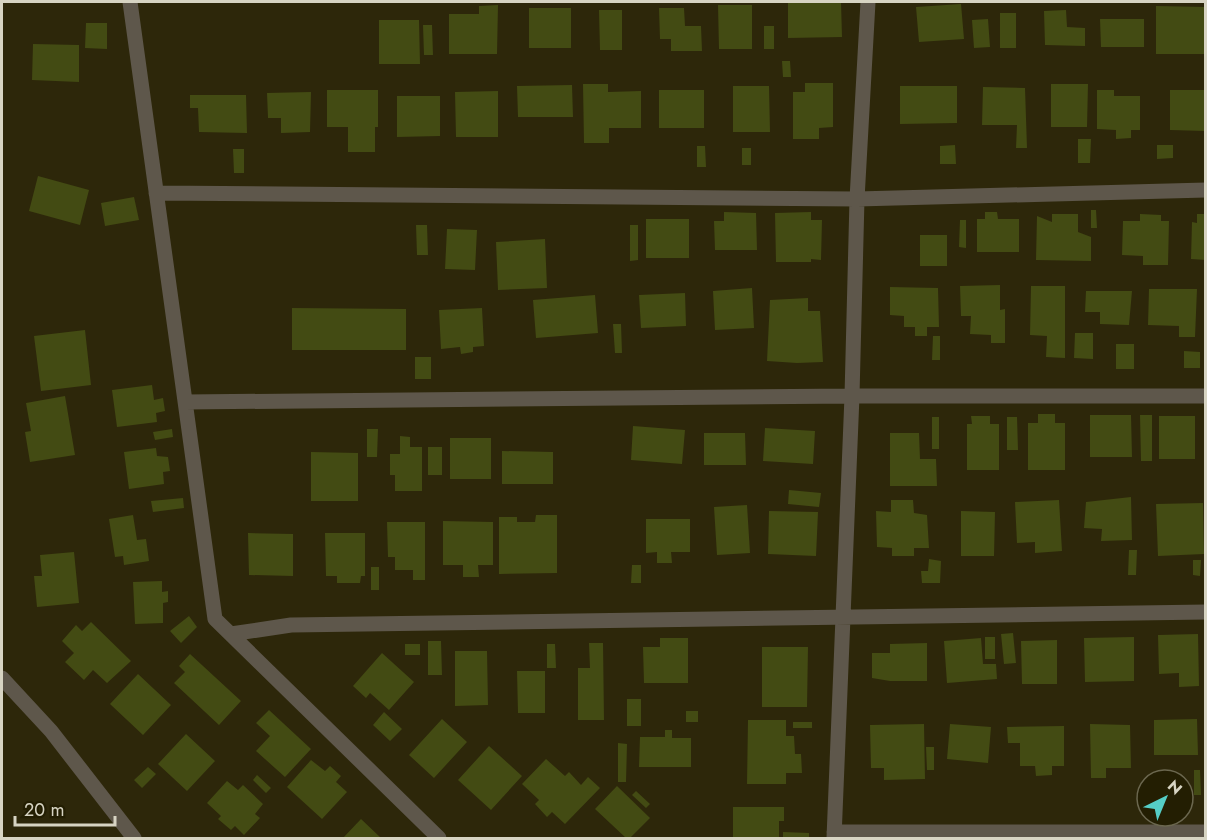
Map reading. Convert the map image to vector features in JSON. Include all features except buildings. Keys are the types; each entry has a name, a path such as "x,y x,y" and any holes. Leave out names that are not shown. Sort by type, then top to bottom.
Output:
{"street":[{"path":"130,2 215,619 439,838"},
{"path":"868,2 857,199 852,396 834,835 1206,832"},
{"path":"156,193 857,199 1206,190"},
{"path":"185,402 852,396 1206,396"},
{"path":"231,634 291,625 1206,612"},
{"path":"2,678 51,731 134,838"}]}
